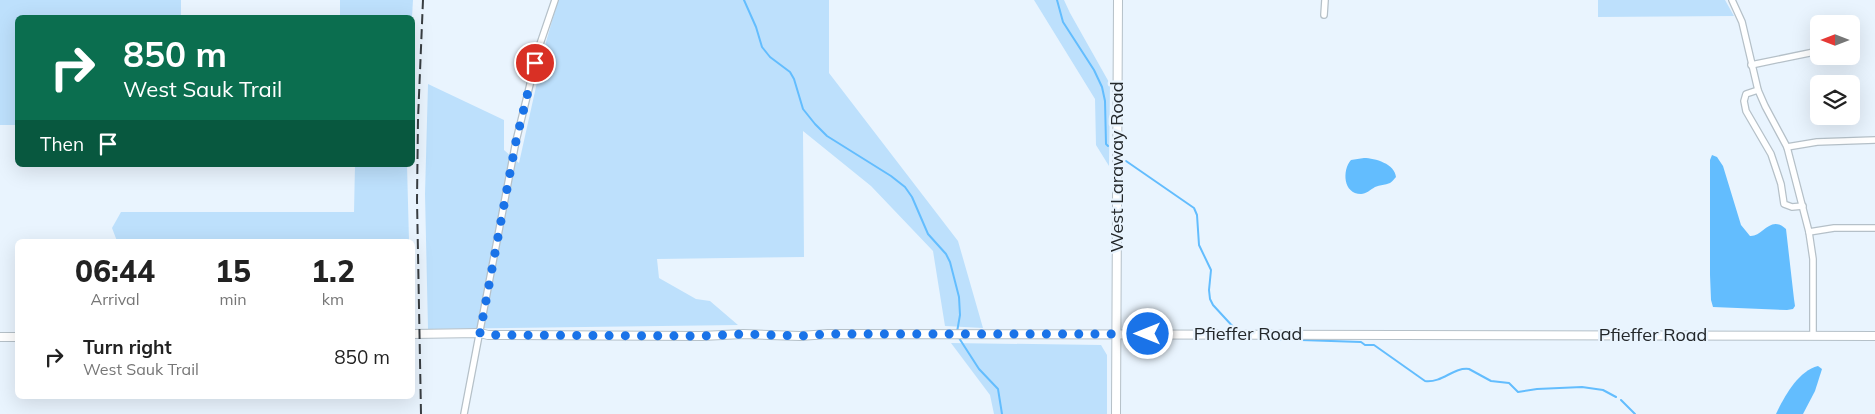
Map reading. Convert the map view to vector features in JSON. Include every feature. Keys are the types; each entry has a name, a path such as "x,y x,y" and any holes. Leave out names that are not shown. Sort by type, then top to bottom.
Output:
{"street":[{"path":"464,414 516,141 540,44 554,0"},
{"name":"West Laraway Road","path":"1116,414 1118,0"},
{"path":"1324,16 1325,0"},
{"path":"1732,0 1742,22 1758,90 1787,147 1803,206 1813,259 1813,335"},
{"path":"1751,64 1810,53"},
{"path":"1758,90 1746,94 1744,101 1746,111 1771,154 1781,184 1784,204 1792,207 1803,206"},
{"path":"1787,147 1817,142 1875,140"},
{"path":"1809,232 1834,228 1875,228"},
{"name":"Pfieffer Road","path":"415,334 692,336 743,334 800,336 828,334 1875,336"},
{"path":"0,337 15,337"}],"shaded area":[{"path":"0,0 181,0 181,15 15,15 15,125 0,125"},
{"path":"340,0 413,0 412,15 340,15"},
{"path":"558,0 829,0 829,73 958,241 983,328 945,326 933,251 871,186 803,131 804,257 657,259 659,278 696,299 710,301 738,325 428,329 425,194 428,84 504,120 504,150 519,163 546,42"},
{"path":"1034,0 1064,0 1110,84 1109,166 1096,145 1095,99"},
{"path":"1598,0 1725,0 1734,16 1598,17"},
{"path":"355,167 407,167 409,239 116,239 112,228 121,212 354,212"},
{"path":"951,343 1101,345 1107,355 1107,414 994,414 990,395"}],"water":[{"path":"1712,155 1717,157 1723,166 1741,225 1750,236 1775,224 1786,229 1795,306 1793,309 1713,307 1710,275 1710,160"},
{"path":"1374,159 1388,165 1395,172 1396,177 1390,183 1375,187 1365,193 1355,193 1346,181 1346,170 1351,160"},
{"path":"1818,366 1822,369 1815,391 1803,414 1776,414 1798,379 1804,373"}],"waterway":[{"path":"744,0 756,27 762,47 770,57 790,72 803,109 815,124 827,136 891,176 905,187 912,197 928,234 946,254 950,262 959,297 960,315 957,332"},
{"path":"1057,0 1063,22 1094,70 1102,87 1105,101 1106,144 1108,146"},
{"path":"1126,161 1194,208 1197,215 1199,245 1211,270 1210,299 1213,305 1236,330"},
{"path":"959,338 979,369 998,389 1002,414"},
{"path":"1271,339 1361,342 1365,345 1374,345 1425,381 1437,380 1458,370 1469,369 1491,381 1509,383 1518,392 1537,389 1582,387 1603,390 1616,397"},
{"path":"1621,400 1635,414"}],"railway":[{"path":"421,414 417,200 423,0"}],"route":[{"path":"535,63 516,141 480,333 488,335 702,336 743,334 826,336 828,334 1148,334"}]}
